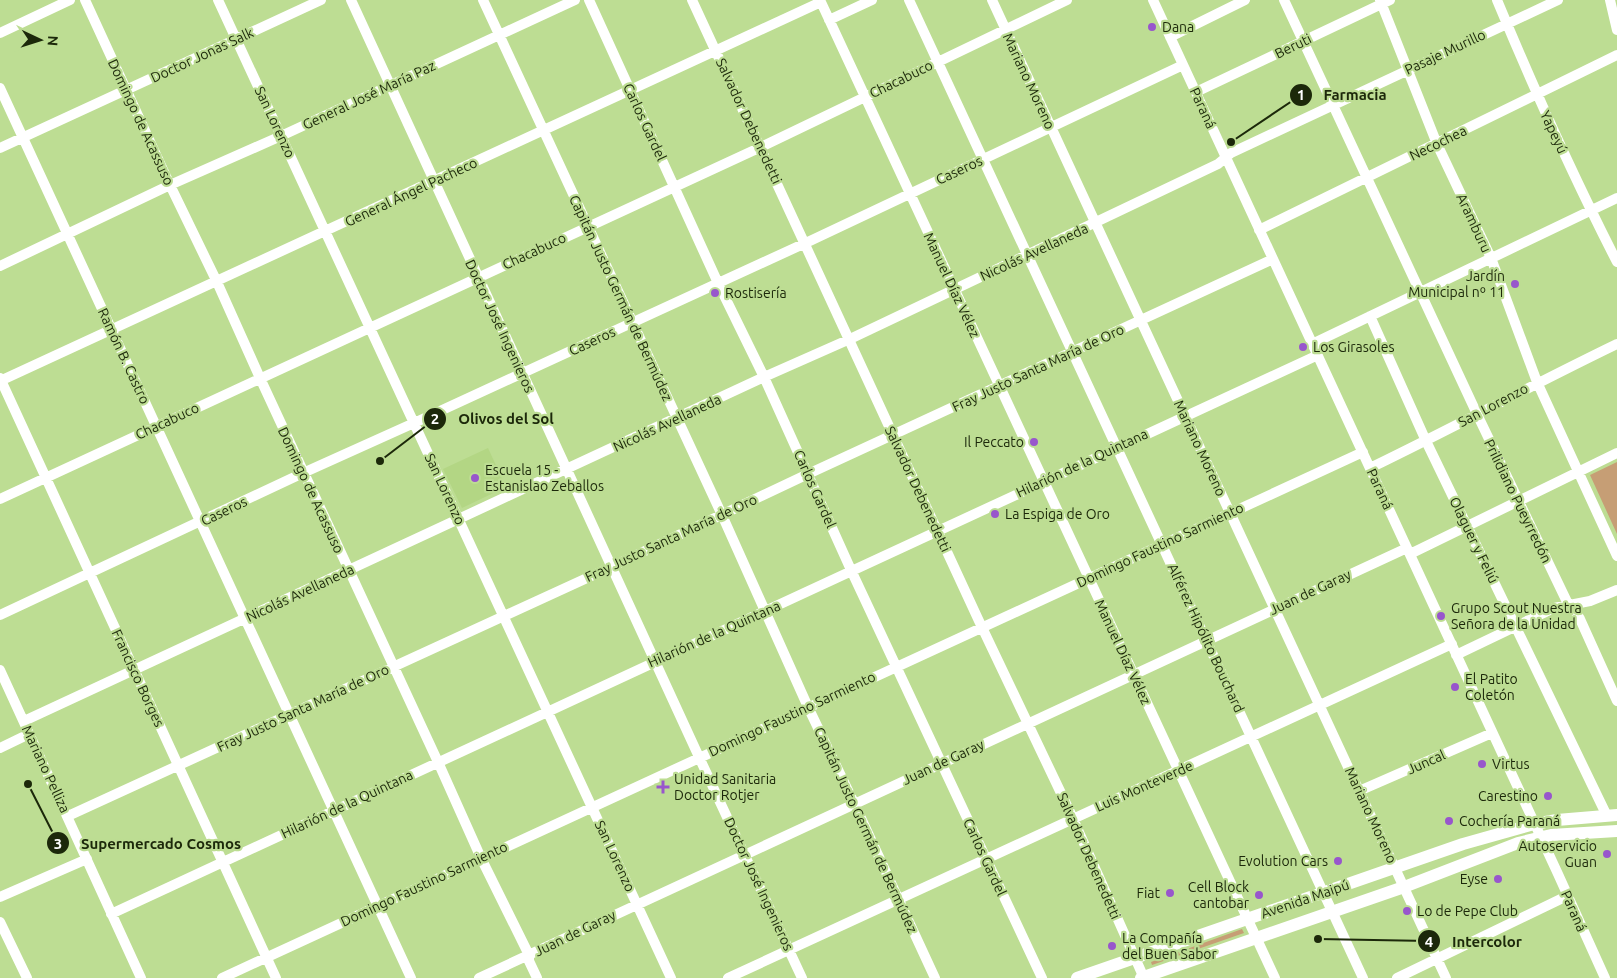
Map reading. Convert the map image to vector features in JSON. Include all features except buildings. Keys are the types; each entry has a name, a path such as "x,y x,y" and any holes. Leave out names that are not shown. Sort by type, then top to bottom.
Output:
{"main road":[{"name":"Avenida Maipú","path":"1077,978 1463,844 1534,824 1557,820 1612,816"},
{"name":"Avenida Maipú","path":"1143,978 1404,887 1518,843 1540,837 1617,831"}],"street":[{"path":"0,33 70,0"},
{"name":"Domingo de Acassuso","path":"85,0 217,282 481,858 529,956 528,961 537,978"},
{"name":"San Lorenzo","path":"218,0 671,978"},
{"name":"Doctor Jonas Salk","path":"0,148 321,0"},
{"name":"Doctor José Ingenieros","path":"350,0 802,978"},
{"name":"Capitán Justo Germán de Bermúdez","path":"483,0 722,516 808,707 935,978"},
{"name":"General José María Paz","path":"0,266 170,185 281,136 575,0"},
{"name":"Carlos Gardel","path":"589,0 718,283 764,377 851,570 1042,978"},
{"name":"Salvador Debenedetti","path":"692,0 982,627 1073,818 1143,978"},
{"path":"829,20 872,0"},
{"name":"Alférez Hipólito Bouchard","path":"909,0 1363,978"},
{"name":"Mariano Moreno","path":"992,0 1446,978"},
{"name":"Chacabuco","path":"0,499 761,147 1067,0"},
{"name":"Paraná","path":"1153,0 1605,978"},
{"path":"1170,37 1245,0"},
{"name":"Prilidiano Pueyrredón","path":"1284,0 1518,501 1569,606 1580,619 1617,701"},
{"name":"Yapeyú","path":"1497,0 1536,94 1590,210 1617,262"},
{"name":"Pasaje Murillo","path":"1226,157 1332,104 1558,0"},
{"path":"1610,0 1617,30"},
{"name":"General Ángel Pacheco","path":"0,380 326,232 820,1"},
{"name":"Manuel Díaz Vélez","path":"820,1 1257,937 1274,978"},
{"name":"Beruti","path":"1196,92 1384,1"},
{"name":"Aramburu","path":"1384,1 1407,70 1437,144 1491,258 1537,382 1617,556"},
{"name":"Necochea","path":"1259,230 1617,55"},
{"name":"Caseros","path":"0,615 303,473 633,323 1183,65"},
{"name":"Ramón B. Castro","path":"0,88 411,978"},
{"name":"Nicolás Avellaneda","path":"24,721 764,377 850,339 1218,164 1226,157"},
{"path":"1312,344 1617,198"},
{"name":"Fray Justo Santa María de Oro","path":"68,816 722,516 808,474 1273,259"},
{"name":"Olaguer y Feliú","path":"1370,316 1426,441 1515,626 1612,816"},
{"name":"San Lorenzo","path":"1370,468 1426,441 1537,382 1617,344"},
{"name":"Hilarión de la Quintana","path":"111,914 1318,355"},
{"name":"Francisco Borges","path":"0,380 276,978"},
{"name":"Domingo Faustino Sarmiento","path":"222,978 1363,452"},
{"name":"Juan de Garay","path":"478,978 1207,640 1467,526 1617,453"},
{"path":"1456,655 1554,608 1590,602 1617,590"},
{"name":"Luis Monteverde","path":"728,978 1452,644"},
{"name":"Mariano Pelliza","path":"0,670 141,978"},
{"name":"Juncal","path":"1359,791 1492,733"},
{"path":"0,748 29,734"},
{"path":"0,897 87,859"},
{"path":"1397,978 1567,896"},
{"path":"0,922 27,978"}],"shaded area":[{"name":"Escuela 15 - Estanislao Zeballos","path":"488,448 506,487 462,508 443,469"},
{"path":"1617,462 1617,534 1590,475"},
{"path":"1242,929 1244,933 1152,965 1151,962"}],"place":[{"name":"Dana","path":"1152,27"},
{"name":"Farmacia","path":"1231,142"},
{"name":"Jardín Municipal nº 11","path":"1515,284"},
{"name":"Rostisería","path":"715,293"},
{"name":"Los Girasoles","path":"1303,347"},
{"name":"Il Peccato","path":"1034,442"},
{"name":"Olivos del Sol","path":"380,461"},
{"name":"Escuela 15 - Estanislao Zeballos","path":"475,478"},
{"name":"La Espiga de Oro","path":"995,514"},
{"name":"Grupo Scout Nuestra Señora de la Unidad","path":"1441,616"},
{"name":"El Patito Coletón","path":"1455,687"},
{"name":"Virtus","path":"1482,764"},
{"name":"Supermercado Cosmos","path":"28,784"},
{"name":"Unidad Sanitaria Doctor Rotjer","path":"663,787"},
{"name":"Carestino","path":"1548,796"},
{"name":"Cochería Paraná","path":"1449,821"},
{"name":"Autoservicio Guan","path":"1607,854"},
{"name":"Evolution Cars","path":"1338,861"},
{"name":"Eyse","path":"1498,879"},
{"name":"Fiat","path":"1170,893"},
{"name":"Cell Block cantobar","path":"1259,895"},
{"name":"Lo de Pepe Club","path":"1407,911"},
{"name":"Intercolor","path":"1318,939"},
{"name":"La Compañía del Buen Sabor","path":"1112,946"}]}
